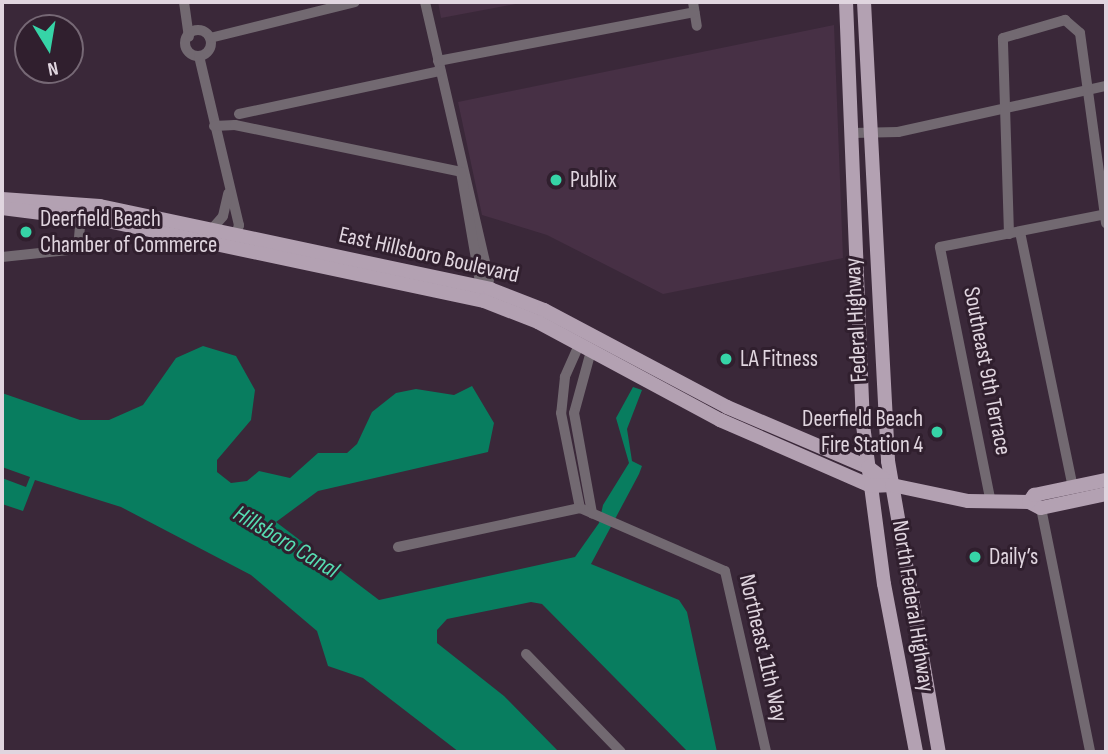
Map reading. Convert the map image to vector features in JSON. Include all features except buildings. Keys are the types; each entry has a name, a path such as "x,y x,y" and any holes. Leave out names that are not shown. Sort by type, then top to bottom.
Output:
{"main road":[{"name":"Federal Highway","path":"846,2 863,425 868,467"},
{"name":"Federal Highway","path":"864,2 892,485 915,634"},
{"name":"East Hillsboro Boulevard","path":"2,199 211,230 485,292 612,347 723,414 871,486 892,485 991,503 1035,505 1106,494"},
{"name":"East Hillsboro Boulevard","path":"2,208 82,210 243,250 485,292 699,409 752,418 868,467 892,485"},
{"path":"174,235 221,241 236,235"},
{"path":"243,250 247,244 282,245"},
{"path":"585,348 612,347"},
{"path":"833,452 852,448 863,425"},
{"name":"North Federal Highway","path":"868,467 916,752"},
{"name":"East Hillsboro Boulevard","path":"1035,505 1034,495 1106,480"},
{"name":"North Federal Highway","path":"915,634 939,752"}],"street":[{"path":"184,2 188,51 199,56"},
{"path":"190,2 206,34 199,56 228,194 239,225 236,235"},
{"path":"188,37 355,2"},
{"path":"425,2 485,292"},
{"path":"239,114 693,7 697,26"},
{"path":"1015,233 1106,217 1091,89 1075,23 1039,26 1003,38 1004,109 1015,233 1073,487"},
{"path":"852,140 1106,86"},
{"path":"260,131 270,108"},
{"path":"214,126 260,131 461,172"},
{"path":"211,230 223,216 228,194"},
{"path":"2,257 78,249 82,210"},
{"name":"Southeast 9th Terrace","path":"991,503 940,247 1015,233"},
{"path":"398,547 580,508 573,449 562,396 585,348"},
{"path":"585,348 575,399 573,449 596,514"},
{"path":"562,396 575,399"},
{"path":"1035,505 1090,752"},
{"name":"Northeast 11th Way","path":"580,508 725,571 766,752"},
{"path":"526,654 621,752"}],"shaded area":[{"path":"438,2 526,2 441,18"},
{"path":"834,25 843,258 663,294 547,235 482,215 458,102"}],"water":[{"name":"Hillsboro Canal","path":"203,346 236,356 255,390 251,420 217,460 217,472 231,483 247,481 259,471 290,478 318,453 347,453 357,444 372,412 396,393 416,389 454,395 472,386 494,423 488,452 318,491 276,522 379,600 575,557 599,523 603,505 629,463 616,418 633,387 642,390 627,429 632,461 642,466 591,564 679,600 687,612 717,752 688,752 542,604 531,602 447,619 437,630 437,643 504,696 559,752 459,752 363,678 328,666 317,631 251,575 121,507 35,480 23,511 2,504 2,478 26,487 30,477 2,467 2,393 80,420 109,420 143,405 176,358"}],"place":[{"name":"Publix","path":"556,180"},
{"name":"Deerfield Beach Chamber of Commerce","path":"26,232"},
{"name":"LA Fitness","path":"726,359"},
{"name":"Deerfield Beach Fire Station 4","path":"937,432"},
{"name":"Daily’s","path":"975,557"}]}
